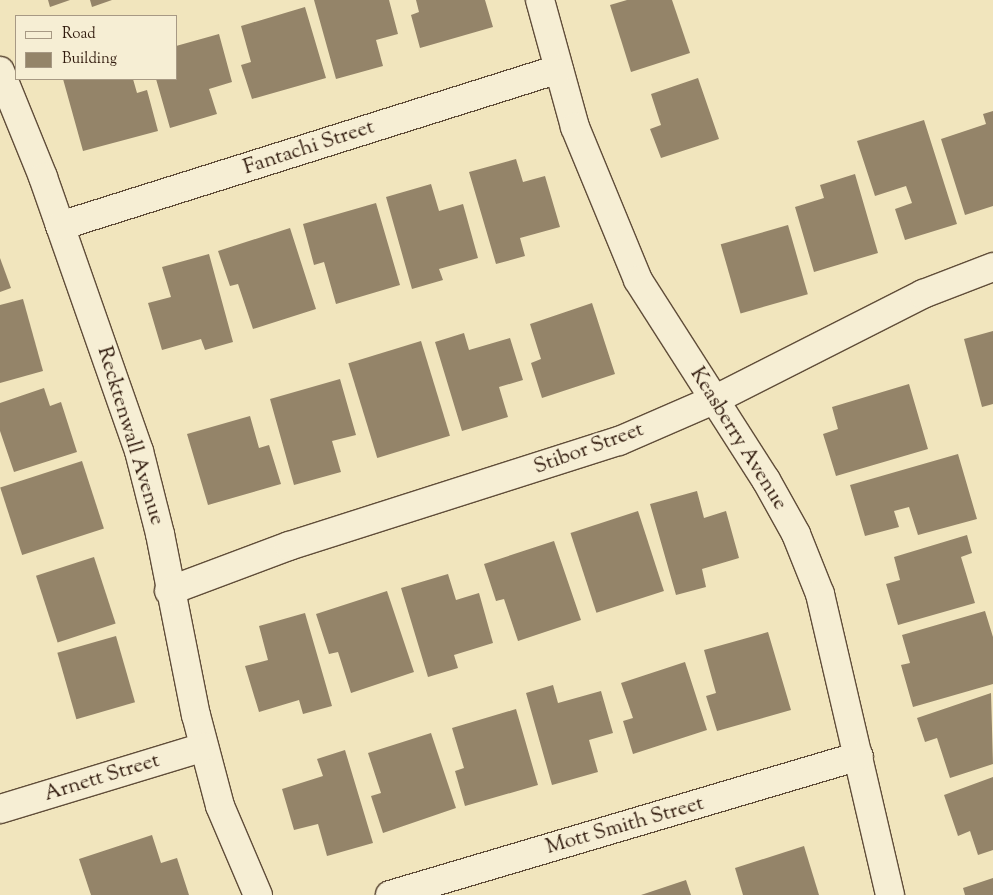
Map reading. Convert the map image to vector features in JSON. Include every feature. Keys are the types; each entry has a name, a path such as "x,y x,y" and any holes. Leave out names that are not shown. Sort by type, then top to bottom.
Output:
{"street":[{"name":"Keasberry Avenue","path":"540,0 575,127 638,280 796,534 820,594 890,895"},
{"name":"Fantachi Street","path":"60,226 559,69"},
{"name":"Recktenwall Avenue","path":"0,71 60,226 139,451 204,747 220,806 258,895"},
{"name":"Stibor Street","path":"170,592 289,546 574,457 713,399 881,313 993,268"},
{"name":"Arnett Street","path":"0,809 204,747"},
{"name":"Mott Smith Street","path":"390,895 859,756"}],"building":[{"path":"48,0 70,0 50,7"},
{"path":"90,0 112,0 92,7"},
{"path":"314,0 389,0 398,34 376,40 383,66 336,79"},
{"path":"416,0 485,0 493,27 420,48 411,15 419,12"},
{"path":"627,0 672,0 690,53 631,72 610,5"},
{"path":"305,7 326,78 252,99 241,65 251,62 241,26"},
{"path":"219,34 232,82 209,89 217,114 170,128 156,80 178,80 178,45"},
{"path":"698,78 719,139 661,158 650,129 661,125 651,94"},
{"path":"63,80 133,80 137,93 147,90 158,131 83,151"},
{"path":"993,111 993,206 965,215 941,139 986,124 983,114"},
{"path":"924,120 957,224 905,240 895,209 912,203 906,186 875,196 857,141"},
{"path":"516,159 523,182 545,176 560,227 520,238 525,256 496,264 469,172"},
{"path":"855,174 878,253 814,272 795,207 824,198 820,185"},
{"path":"431,184 439,211 463,204 478,258 439,269 443,280 412,289 386,197"},
{"path":"376,203 400,285 336,304 324,262 314,265 303,224"},
{"path":"788,225 808,294 741,314 721,244"},
{"path":"290,228 316,309 253,329 238,284 230,286 218,251"},
{"path":"209,254 233,342 205,350 201,339 162,350 148,303 171,297 162,267"},
{"path":"0,258 11,288 0,292"},
{"path":"23,299 43,371 0,383 0,305"},
{"path":"592,303 615,374 542,398 531,363 541,359 530,324"},
{"path":"993,331 993,404 982,407 964,339"},
{"path":"464,333 469,350 510,338 523,380 499,387 508,417 462,431 435,342"},
{"path":"421,341 450,436 377,458 348,363"},
{"path":"340,379 356,435 332,441 341,472 294,485 270,399"},
{"path":"909,384 928,449 836,476 823,434 838,429 832,407"},
{"path":"44,388 50,406 61,402 77,452 14,472 0,431 0,403"},
{"path":"250,416 259,448 269,445 281,484 208,505 187,434"},
{"path":"958,454 977,519 918,535 909,507 894,511 899,527 865,536 850,485"},
{"path":"82,461 104,529 22,555 0,488"},
{"path":"697,491 704,518 726,511 739,558 702,569 706,587 676,595 650,504"},
{"path":"638,511 664,591 596,613 570,533"},
{"path":"967,535 972,553 961,557 975,603 898,625 886,584 900,580 894,557"},
{"path":"554,541 581,620 518,641 504,599 496,601 484,564"},
{"path":"94,557 116,624 58,642 36,576"},
{"path":"448,574 456,600 479,593 493,643 454,655 458,668 428,677 401,588"},
{"path":"387,591 414,672 351,693 338,652 329,654 316,614"},
{"path":"985,611 993,637 993,684 913,707 901,665 910,663 902,635"},
{"path":"305,613 332,706 303,714 299,700 259,712 245,666 268,660 259,626"},
{"path":"768,632 791,710 717,731 706,696 716,693 704,650"},
{"path":"116,636 135,702 76,719 57,653"},
{"path":"685,662 707,730 633,754 623,721 633,718 621,683"},
{"path":"553,685 558,703 601,691 613,733 589,740 598,772 552,785 526,693"},
{"path":"991,693 993,764 950,778 937,738 925,742 917,718"},
{"path":"516,709 538,785 465,806 455,771 464,768 452,728"},
{"path":"431,733 456,808 383,833 371,796 381,793 368,753"},
{"path":"345,750 373,843 327,856 318,824 294,830 282,789 323,776 317,759"},
{"path":"993,777 993,850 978,855 970,831 958,836 944,795"},
{"path":"152,835 161,863 177,858 189,895 91,895 79,859"},
{"path":"804,846 819,895 743,895 735,868"},
{"path":"993,878 993,895 965,895 963,888"},
{"path":"686,880 691,895 641,895"}]}
